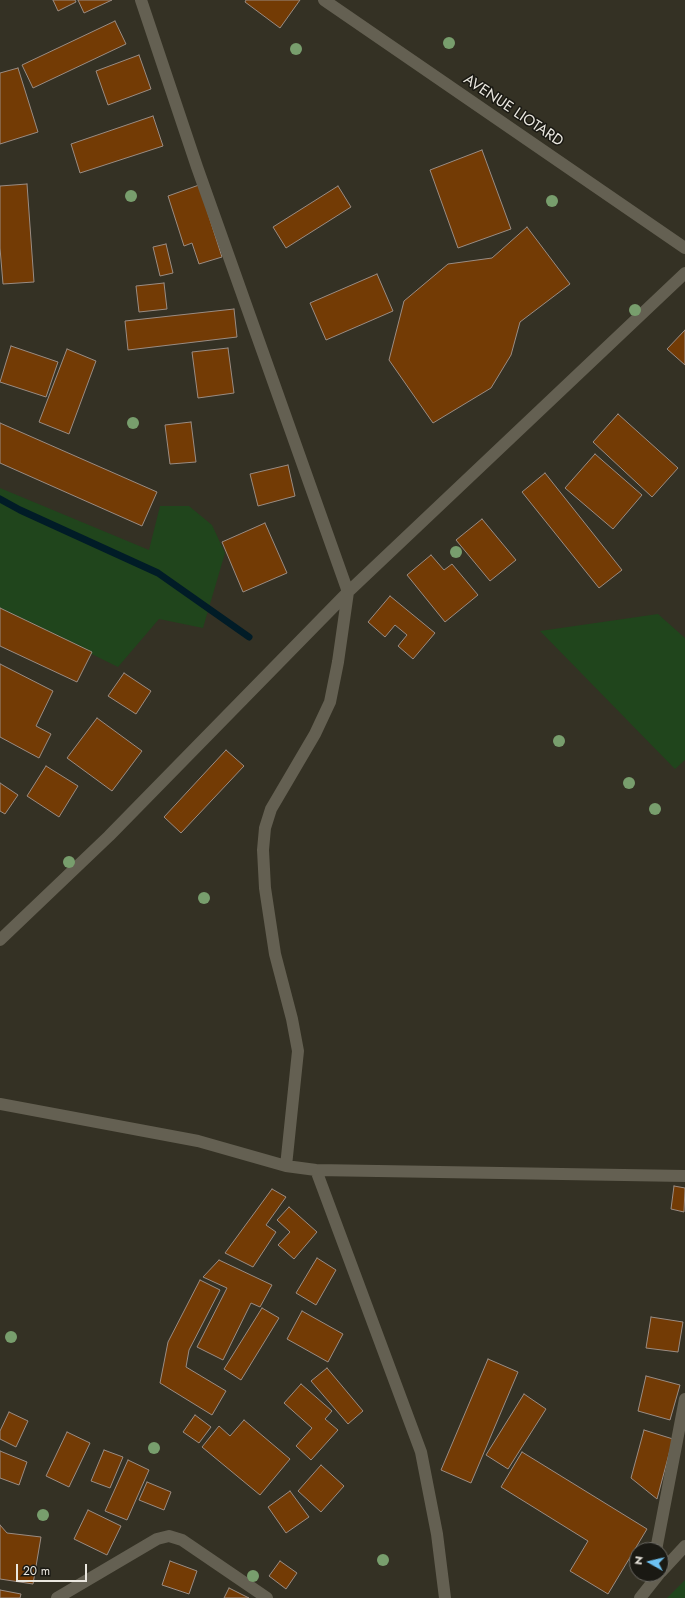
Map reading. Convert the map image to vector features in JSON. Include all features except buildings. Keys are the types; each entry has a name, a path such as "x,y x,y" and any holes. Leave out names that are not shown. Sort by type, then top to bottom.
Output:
{"street":[{"path":"141,0 197,167 348,592 338,662 330,702 315,734 271,809 265,828 263,850 265,888 276,954 292,1019 298,1051 286,1166"},
{"name":"AVENUE LIOTARD","path":"324,0 685,248"},
{"path":"0,940 109,836 348,592 685,274"},
{"path":"0,1104 198,1141 286,1166 316,1170 685,1176"},
{"path":"316,1170 421,1452 437,1534 444,1598"},
{"path":"658,1542 685,1399"},
{"path":"57,1598 157,1539 169,1536 182,1540 267,1598"},
{"path":"669,1563 685,1546"},
{"path":"640,1598 649,1582"}],"green space":[{"path":"0,488 149,550 160,506 189,506 212,525 225,553 203,628 159,619 118,667 0,609"},
{"path":"658,614 685,638 685,760 675,769 540,631"},
{"path":"685,1580 685,1598 667,1598"}],"waterway":[{"path":"0,499 20,510 158,573 249,637"}]}
